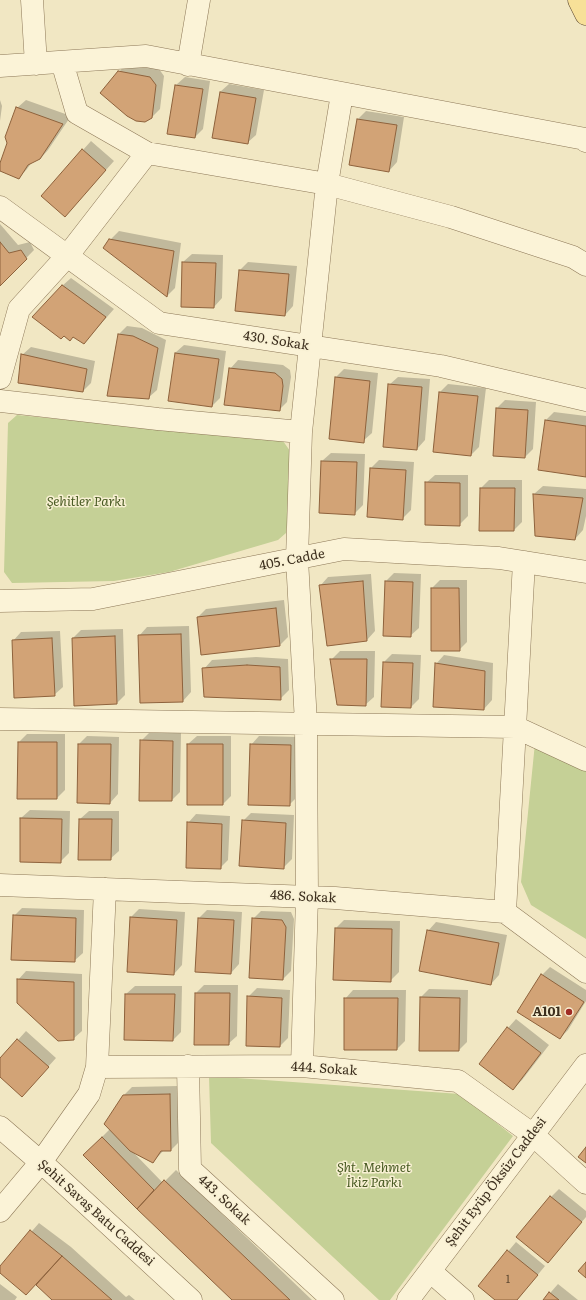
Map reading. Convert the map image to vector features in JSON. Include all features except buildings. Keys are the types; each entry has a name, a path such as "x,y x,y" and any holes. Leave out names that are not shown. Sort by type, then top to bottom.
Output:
{"main road":[{"path":"579,0 586,14"}],"street":[{"path":"32,0 36,64"},
{"path":"188,65 199,0"},
{"path":"0,66 146,56 586,141"},
{"path":"62,62 77,113 147,153 327,184 451,217 573,257 586,265"},
{"path":"302,1066 307,897 306,723 297,559 301,432 327,184 342,94"},
{"path":"0,378 19,308 68,255 147,153"},
{"name":"430. Sokak","path":"0,207 68,255 159,323 441,366 586,400"},
{"path":"0,401 158,419 301,432"},
{"name":"405. Cadde","path":"0,601 93,599 344,550 499,558 586,572"},
{"path":"524,562 505,912 586,972"},
{"path":"0,719 515,727 586,760"},
{"name":"486. Sokak","path":"0,885 307,897 505,912"},
{"path":"0,1211 41,1162 89,1094 97,1067 105,889"},
{"name":"Şehit Eyüp Öksüz Caddesi","path":"408,1300 532,1134 586,1065"},
{"name":"443. Sokak","path":"188,1066 190,1169 333,1300"},
{"name":"444. Sokak","path":"97,1067 302,1066 458,1081 532,1134 586,1183"},
{"name":"Şehit Savaş Batu Caddesi","path":"0,1127 41,1162 191,1300"},
{"path":"430,1271 462,1300"}],"green space":[{"name":"Şehitler Parkı","path":"17,415 283,441 295,458 286,533 278,540 169,572 114,581 12,583 4,572 8,423"},
{"path":"535,743 586,767 586,939 531,905 521,882"},
{"name":"Şht. Mehmet İkiz Parkı","path":"209,1076 460,1094 513,1136 390,1300 379,1300 211,1143"}],"place":[{"name":"A101","path":"569,1012"}]}
